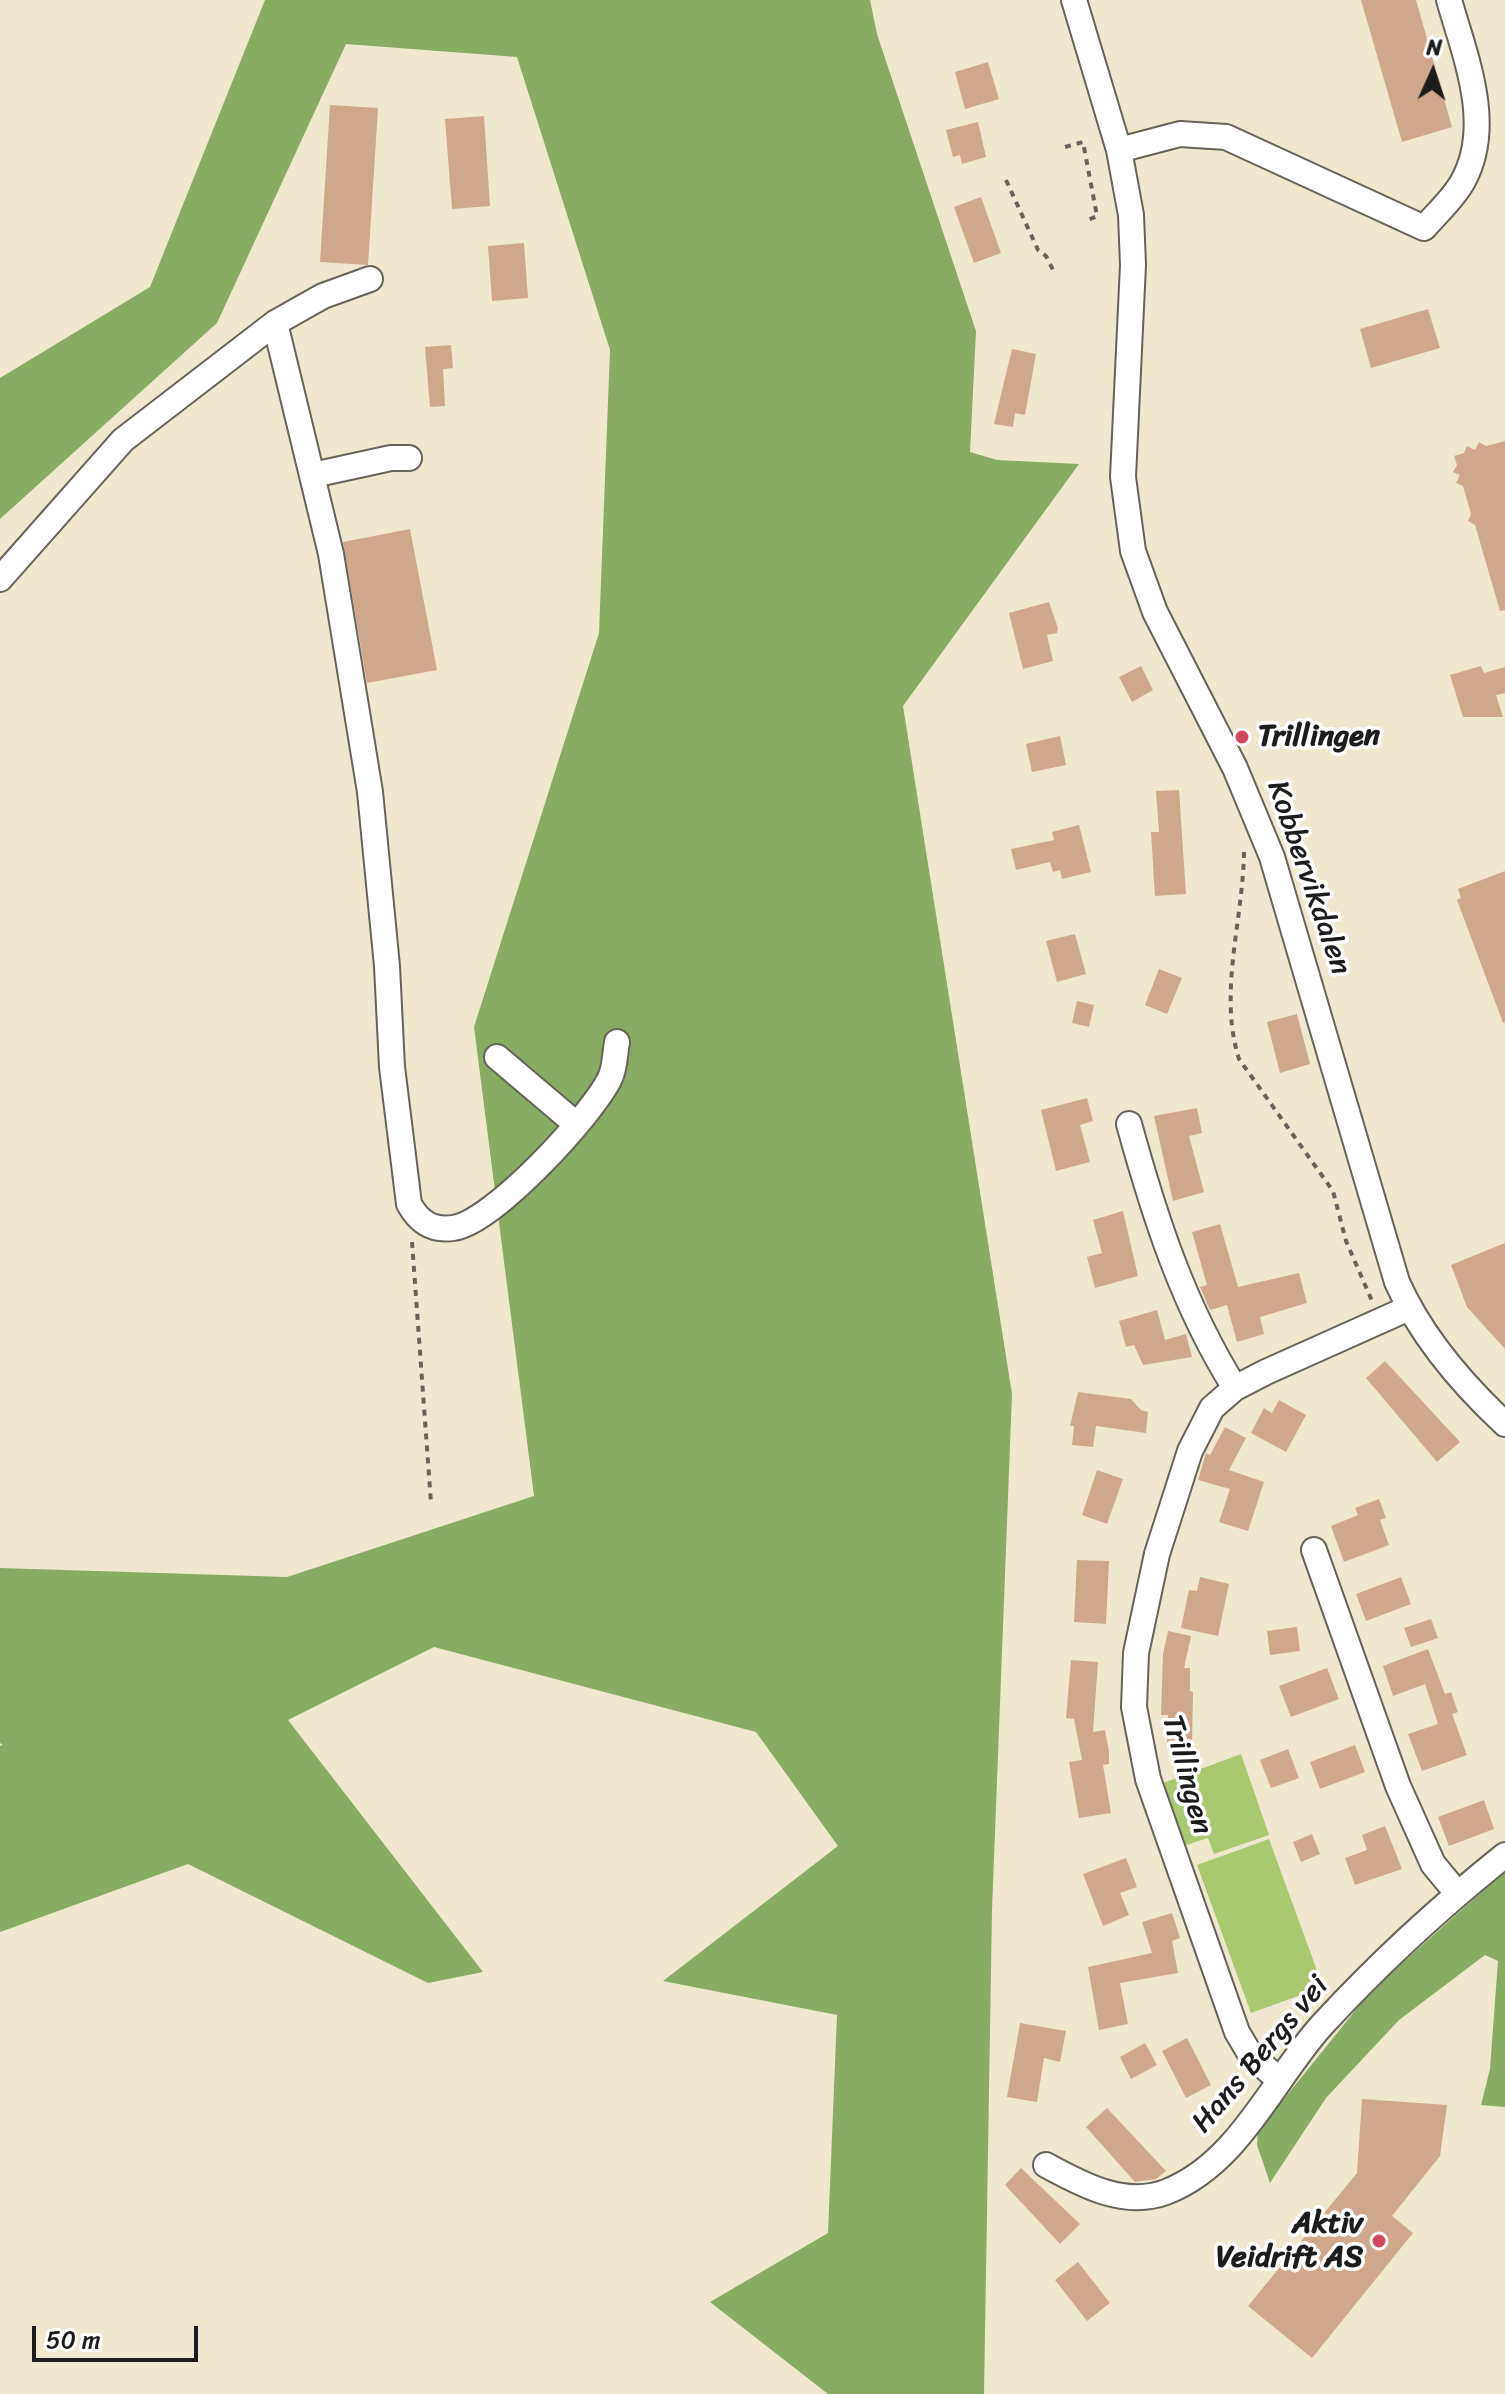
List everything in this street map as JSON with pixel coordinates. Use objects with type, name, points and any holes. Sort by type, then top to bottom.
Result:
[{"type":"street","name":"Kobbervikdalen","points":[[1074,0],[1119,150],[1132,231],[1123,477],[1133,551],[1155,612],[1235,768],[1272,857],[1302,949],[1376,1218],[1409,1308],[1439,1353],[1505,1424]]},
{"type":"street","points":[[1119,150],[1170,136],[1203,133],[1226,137],[1424,228],[1463,181],[1477,125],[1474,94],[1449,0]]},
{"type":"street","points":[[0,579],[123,440],[275,323],[323,296],[370,279]]},
{"type":"street","points":[[275,323],[313,475],[348,646],[370,792],[387,966],[392,1067],[409,1204],[429,1226],[455,1228],[464,1225],[523,1181],[600,1096],[613,1074],[617,1042]]},
{"type":"street","points":[[313,475],[391,458],[409,458]]},
{"type":"street","points":[[497,1057],[576,1124]]},
{"type":"street","points":[[1129,1124],[1171,1264],[1214,1354],[1235,1388]]},
{"type":"street","name":"Trillingen","points":[[1279,2080],[1250,2054],[1226,2007],[1148,1779],[1134,1707],[1136,1653],[1169,1514],[1203,1423],[1212,1408],[1235,1388],[1409,1308]]},
{"type":"street","points":[[1314,1550],[1398,1786],[1433,1864],[1457,1893]]},
{"type":"street","name":"Hans Bergs vei","points":[[1046,2165],[1083,2185],[1117,2196],[1166,2192],[1216,2160],[1321,2026],[1457,1893],[1505,1855]]},
{"type":"path","points":[[1065,147],[1083,142],[1097,216],[1088,220]]},
{"type":"path","points":[[1006,180],[1038,250],[1046,256],[1054,272]]},
{"type":"path","points":[[1014,219],[1023,216]]},
{"type":"path","points":[[409,1204],[424,1364],[431,1503]]},
{"type":"green space","points":[[265,0],[870,0],[877,34],[976,331],[970,452],[997,460],[1079,464],[903,706],[1012,1394],[992,1910],[984,2394],[828,2394],[710,2302],[828,2233],[837,2015],[663,1981],[838,1846],[756,1732],[434,1647],[288,1720],[483,1972],[428,1983],[188,1864],[0,1932],[0,1746],[3,1745],[0,1743],[0,1568],[287,1577],[534,1496],[474,1027],[599,633],[610,350],[517,57],[346,44],[217,323],[0,519],[0,378],[150,287]]},
{"type":"green space","points":[[1241,1754],[1269,1835],[1214,1854],[1208,1838],[1183,1846],[1163,1783]]},
{"type":"green space","points":[[1269,1839],[1323,1987],[1251,2013],[1197,1865]]},
{"type":"green space","points":[[1505,1871],[1505,2107],[1481,2105],[1490,2069],[1498,1961],[1485,1955],[1399,2020],[1326,2098],[1270,2183],[1257,2145],[1258,2131],[1371,1991]]},
{"type":"building","points":[[1361,0],[1416,0],[1452,127],[1402,142]]},
{"type":"building","points":[[988,62],[999,99],[965,109],[955,72]]},
{"type":"building","points":[[330,105],[378,108],[368,265],[320,262]]},
{"type":"building","points":[[484,116],[490,206],[452,209],[445,119]]},
{"type":"building","points":[[978,122],[986,157],[962,164],[960,155],[953,157],[946,130]]},
{"type":"building","points":[[981,197],[1001,253],[974,263],[954,207]]},
{"type":"building","points":[[524,243],[528,298],[492,301],[488,246]]},
{"type":"building","points":[[1428,309],[1440,348],[1371,368],[1360,329]]},
{"type":"building","points":[[451,345],[453,368],[443,369],[445,406],[430,407],[425,347]]},
{"type":"building","points":[[1012,349],[1036,354],[1025,415],[1015,413],[1013,427],[994,424]]},
{"type":"building","points":[[1505,441],[1505,610],[1500,611],[1475,525],[1468,521],[1471,514],[1463,486],[1456,483],[1460,475],[1453,472],[1457,465],[1454,456],[1464,453],[1467,446],[1475,450],[1479,442],[1486,446]]},
{"type":"building","points":[[410,529],[437,670],[367,683],[343,542]]},
{"type":"building","points":[[1049,602],[1058,628],[1057,633],[1047,635],[1053,661],[1023,669],[1009,613]]},
{"type":"building","points":[[1141,666],[1153,690],[1132,702],[1119,677]]},
{"type":"building","points":[[1481,666],[1484,673],[1505,667],[1505,693],[1496,695],[1503,717],[1463,717],[1450,675]]},
{"type":"building","points":[[1060,736],[1066,765],[1032,772],[1026,744]]},
{"type":"building","points":[[1179,790],[1186,894],[1155,896],[1151,832],[1159,832],[1156,791]]},
{"type":"building","points":[[1079,825],[1091,872],[1062,879],[1060,870],[1053,872],[1050,862],[1016,870],[1011,849],[1054,840],[1052,832]]},
{"type":"building","points":[[1505,871],[1503,1023],[1457,900],[1461,898],[1458,889]]},
{"type":"building","points":[[1075,934],[1086,974],[1057,982],[1046,941]]},
{"type":"building","points":[[1159,969],[1182,978],[1167,1014],[1145,1005]]},
{"type":"building","points":[[1077,1001],[1094,1005],[1089,1027],[1072,1023]]},
{"type":"building","points":[[1297,1014],[1310,1064],[1280,1073],[1267,1022]]},
{"type":"building","points":[[1087,1098],[1093,1121],[1080,1125],[1090,1162],[1056,1171],[1041,1110]]},
{"type":"building","points":[[1197,1108],[1202,1133],[1189,1136],[1204,1192],[1173,1201],[1154,1116]]},
{"type":"building","points":[[1123,1211],[1138,1276],[1095,1288],[1087,1257],[1102,1253],[1093,1220]]},
{"type":"building","points":[[1220,1224],[1238,1287],[1299,1273],[1307,1303],[1260,1317],[1264,1334],[1237,1342],[1227,1305],[1210,1310],[1200,1287],[1207,1285],[1192,1232]]},
{"type":"building","points":[[1505,1243],[1505,1349],[1467,1307],[1451,1265]]},
{"type":"building","points":[[1157,1310],[1165,1340],[1186,1334],[1192,1357],[1143,1365],[1134,1345],[1126,1347],[1119,1321]]},
{"type":"building","points":[[1385,1361],[1460,1442],[1437,1462],[1366,1378]]},
{"type":"building","points":[[1078,1392],[1131,1399],[1141,1410],[1148,1412],[1146,1433],[1096,1426],[1093,1447],[1072,1445],[1074,1426],[1070,1426]]},
{"type":"building","points":[[1279,1400],[1306,1415],[1286,1452],[1251,1433],[1264,1408],[1272,1413]]},
{"type":"building","points":[[1225,1427],[1246,1438],[1229,1470],[1264,1482],[1248,1531],[1219,1522],[1230,1489],[1198,1480],[1206,1453],[1210,1455]]},
{"type":"building","points":[[1097,1470],[1123,1479],[1107,1524],[1082,1515]]},
{"type":"building","points":[[1379,1499],[1386,1518],[1380,1520],[1389,1545],[1344,1562],[1331,1526],[1358,1515],[1355,1508]]},
{"type":"building","points":[[1077,1560],[1109,1561],[1106,1624],[1074,1622]]},
{"type":"building","points":[[1200,1577],[1229,1584],[1218,1636],[1181,1628],[1189,1590],[1197,1591]]},
{"type":"building","points":[[1401,1577],[1411,1604],[1366,1621],[1356,1594]]},
{"type":"building","points":[[1431,1619],[1438,1638],[1411,1647],[1404,1628]]},
{"type":"building","points":[[1297,1627],[1300,1651],[1270,1655],[1267,1631]]},
{"type":"building","points":[[1168,1631],[1191,1636],[1184,1668],[1190,1668],[1190,1691],[1193,1692],[1192,1742],[1167,1742],[1168,1715],[1161,1715],[1163,1654]]},
{"type":"building","points":[[1428,1649],[1445,1694],[1451,1692],[1458,1712],[1452,1714],[1467,1755],[1422,1771],[1408,1734],[1438,1724],[1425,1684],[1393,1696],[1383,1666]]},
{"type":"building","points":[[1071,1660],[1098,1662],[1093,1732],[1105,1730],[1109,1752],[1109,1764],[1103,1765],[1111,1813],[1079,1818],[1069,1762],[1082,1760],[1074,1719],[1066,1718]]},
{"type":"building","points":[[1327,1668],[1339,1699],[1291,1717],[1279,1686]]},
{"type":"building","points":[[1355,1745],[1365,1772],[1320,1789],[1310,1762]]},
{"type":"building","points":[[1288,1749],[1299,1778],[1271,1788],[1260,1760]]},
{"type":"building","points":[[1484,1800],[1494,1829],[1449,1846],[1438,1817]]},
{"type":"building","points":[[1385,1826],[1402,1869],[1355,1885],[1345,1858],[1367,1850],[1362,1835]]},
{"type":"building","points":[[1312,1834],[1320,1854],[1301,1862],[1293,1842]]},
{"type":"building","points":[[1126,1858],[1137,1887],[1120,1893],[1129,1915],[1103,1926],[1083,1874]]},
{"type":"building","points":[[1172,1913],[1180,1938],[1172,1941],[1178,1973],[1120,1983],[1128,2024],[1099,2030],[1088,1967],[1152,1953],[1142,1922]]},
{"type":"building","points":[[1020,2023],[1066,2031],[1060,2062],[1044,2058],[1037,2102],[1007,2097]]},
{"type":"building","points":[[1187,2038],[1211,2085],[1186,2098],[1162,2051]]},
{"type":"building","points":[[1145,2043],[1157,2065],[1131,2079],[1120,2057]]},
{"type":"building","points":[[1362,2099],[1447,2105],[1440,2156],[1392,2216],[1413,2233],[1312,2358],[1248,2306],[1357,2173]]},
{"type":"building","points":[[1107,2108],[1166,2171],[1156,2179],[1135,2182],[1086,2127]]},
{"type":"building","points":[[1021,2168],[1080,2224],[1060,2244],[1005,2185]]},
{"type":"building","points":[[1078,2262],[1110,2303],[1087,2321],[1055,2280]]},
{"type":"place","name":"Trillingen","points":[[1242,737]]},
{"type":"place","name":"Aktiv Veidrift AS","points":[[1379,2241]]}]
